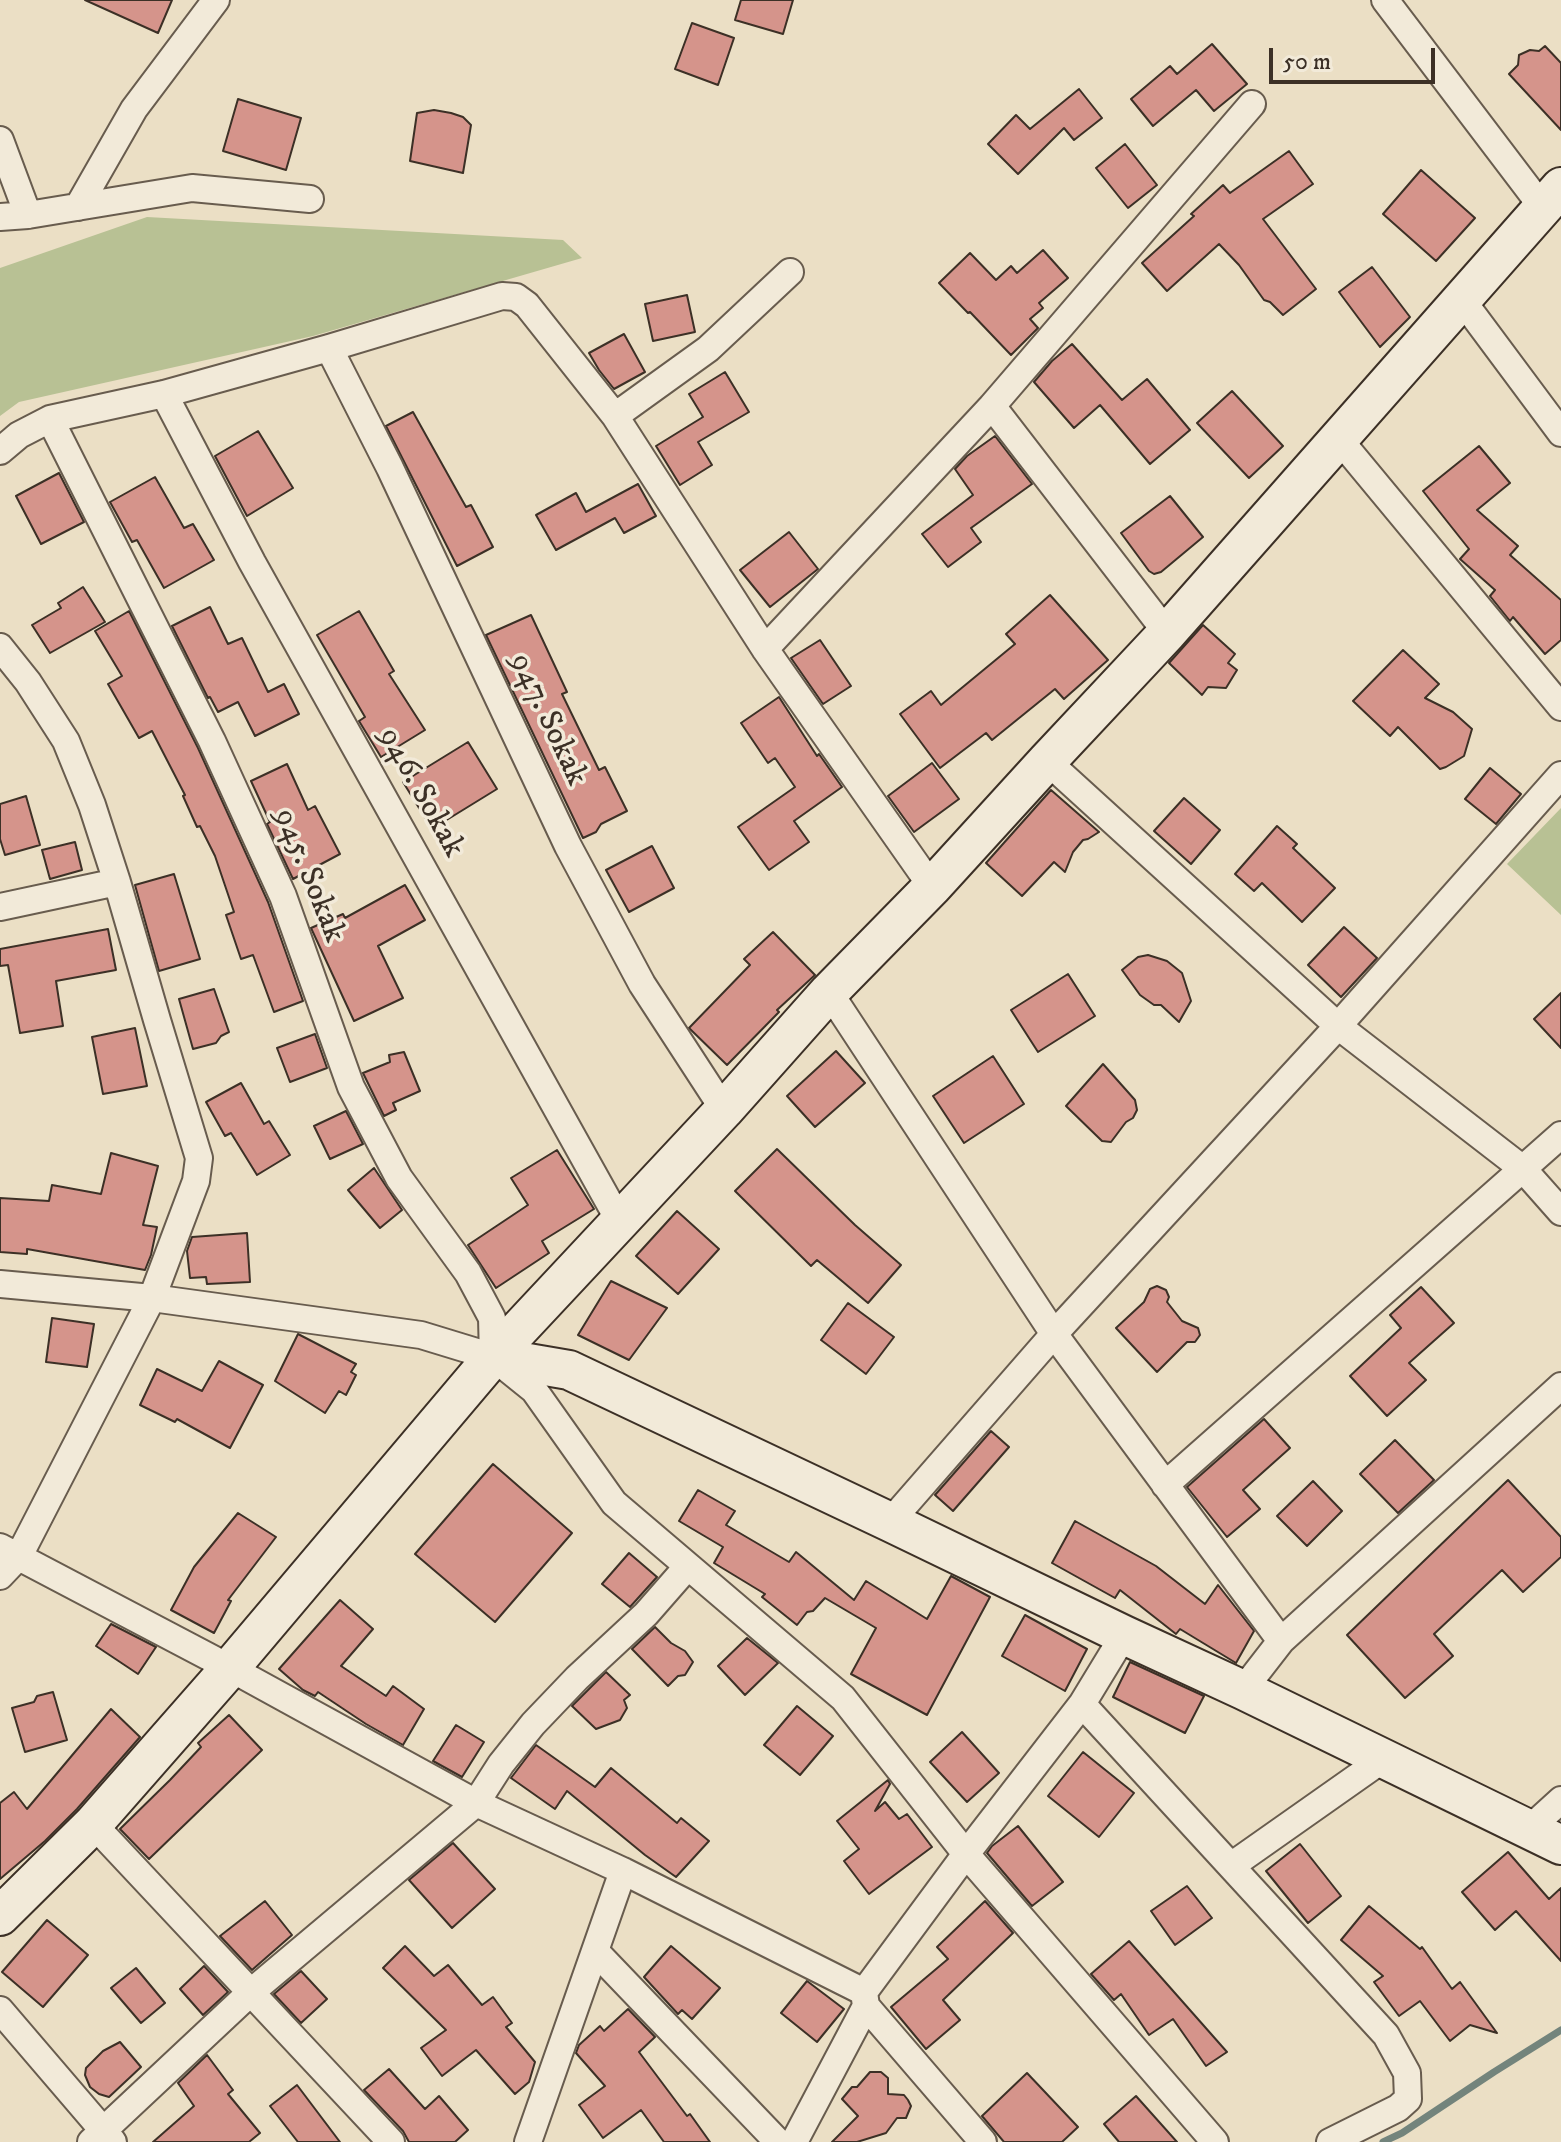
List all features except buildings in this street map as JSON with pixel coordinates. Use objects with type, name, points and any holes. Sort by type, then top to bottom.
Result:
[{"type":"street","points":[[78,207],[134,109],[216,0]]},
{"type":"street","points":[[0,1916],[93,1824],[230,1668],[493,1357],[724,1110],[829,992],[932,887],[1167,633],[1552,198],[1385,0]]},
{"type":"street","points":[[765,649],[992,406],[1252,104]]},
{"type":"street","points":[[0,140],[28,215]]},
{"type":"street","points":[[0,217],[192,188],[310,199]]},
{"type":"street","points":[[615,416],[708,349],[790,272]]},
{"type":"street","points":[[0,451],[19,435],[50,419],[164,394],[502,296],[516,297],[527,305],[615,416],[765,649],[932,887]]},
{"type":"street","points":[[1462,300],[1561,433]]},
{"type":"street","name":"947. Sokak","points":[[329,348],[390,468],[568,846],[642,984],[724,1110]]},
{"type":"street","name":"946. Sokak","points":[[164,394],[252,562],[620,1222]]},
{"type":"street","points":[[992,406],[1167,633]]},
{"type":"street","name":"945. Sokak","points":[[50,419],[212,741],[283,896],[351,1087],[399,1178],[468,1273],[492,1318],[493,1357]]},
{"type":"street","points":[[1338,438],[1561,707]]},
{"type":"street","points":[[0,647],[28,682],[66,741],[92,805],[199,1158],[196,1181],[152,1298],[10,1551],[0,1576]]},
{"type":"street","points":[[1047,761],[1338,1026],[1523,1169],[1561,1212]]},
{"type":"street","points":[[890,1522],[1054,1334],[1338,1026],[1561,775]]},
{"type":"street","points":[[0,907],[117,882]]},
{"type":"street","points":[[829,992],[1054,1334],[1281,1641]]},
{"type":"street","points":[[1165,1485],[1561,1135]]},
{"type":"street","points":[[0,1284],[152,1298],[421,1335],[493,1357],[569,1370],[1243,1690],[1545,1838],[1561,1800]]},
{"type":"street","points":[[493,1357],[534,1390],[614,1503],[843,1698],[966,1854],[1215,2142]]},
{"type":"street","points":[[1243,1690],[1281,1641],[1561,1386]]},
{"type":"street","points":[[10,1551],[476,1803],[623,1871],[865,1999],[983,2142]]},
{"type":"street","points":[[0,2010],[102,2138],[250,1993],[476,1803],[501,1764],[533,1724],[646,1614],[688,1566]]},
{"type":"street","points":[[794,2142],[865,1999],[966,1854],[1082,1704],[1124,1635]]},
{"type":"street","points":[[1082,1704],[1386,2035],[1407,2073],[1408,2099],[1398,2108],[1330,2142]]},
{"type":"street","points":[[1231,1866],[1383,1759]]},
{"type":"street","points":[[93,1824],[391,2142]]},
{"type":"street","points":[[531,2141],[623,1871]]},
{"type":"street","points":[[596,1952],[778,2142]]},
{"type":"green space","points":[[147,217],[563,240],[582,258],[313,336],[19,402],[0,416],[0,268]]},
{"type":"green space","points":[[1561,808],[1561,915],[1507,864]]},
{"type":"waterway","points":[[1383,2142],[1402,2133],[1561,2030]]}]
